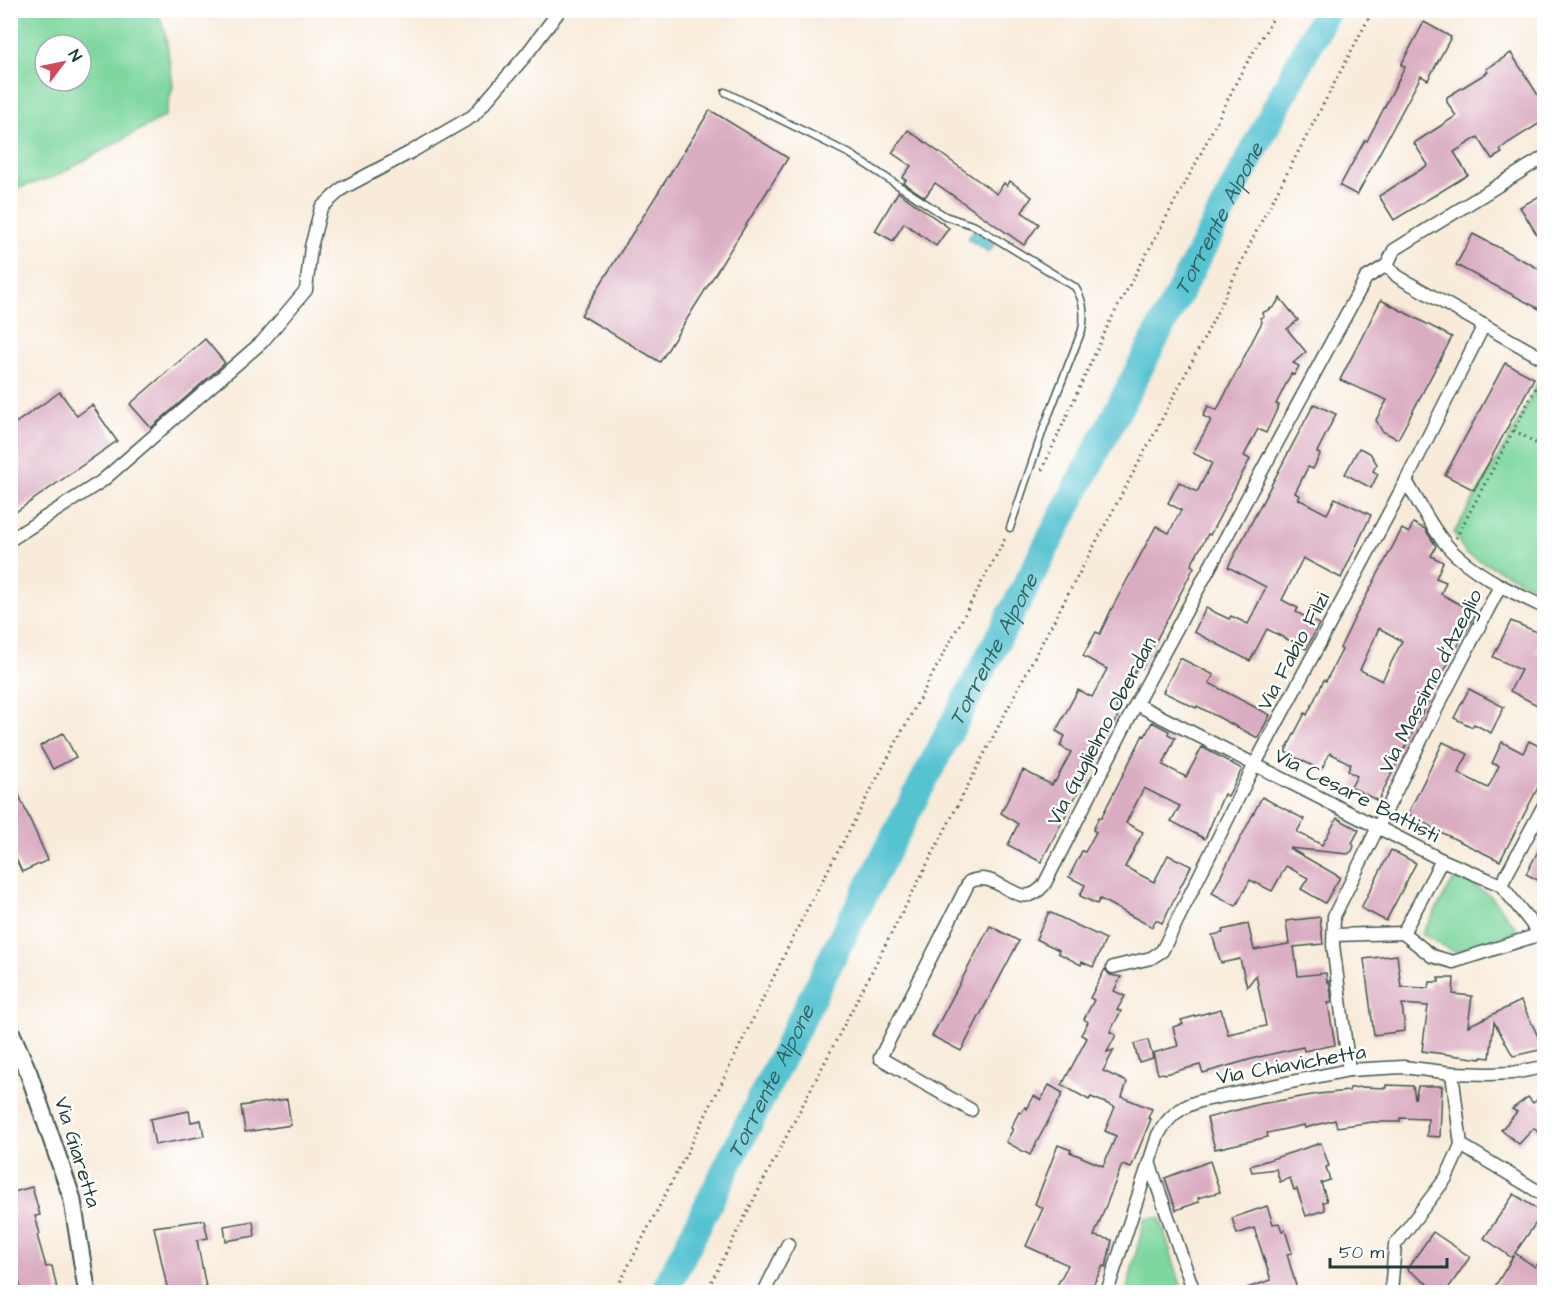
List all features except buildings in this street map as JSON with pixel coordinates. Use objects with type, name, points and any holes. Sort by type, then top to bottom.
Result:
[{"type":"street","points":[[10,540],[102,481],[262,342],[306,290],[311,247],[321,208],[343,188],[473,116],[526,55],[560,10]]},
{"type":"street","name":"Via Guglielmo Oberdan","points":[[971,1110],[880,1058],[969,882],[978,878],[986,878],[1026,896],[1034,895],[1044,885],[1136,704],[1366,278],[1387,265],[1394,250],[1545,157]]},
{"type":"street","points":[[1387,265],[1397,276],[1545,359]]},
{"type":"street","name":"Via Fabio Filzi","points":[[1113,968],[1151,958],[1162,951],[1254,765],[1406,481],[1484,325]]},
{"type":"street","name":"Via Massimo d'Azeglio","points":[[1406,481],[1455,554],[1500,586],[1545,607]]},
{"type":"street","name":"Via Massimo d'Azeglio","points":[[1349,1070],[1334,916],[1500,586]]},
{"type":"street","name":"Via Cesare Battisti","points":[[1136,704],[1442,860],[1501,885],[1543,936]]},
{"type":"street","points":[[1501,885],[1545,805]]},
{"type":"street","points":[[1403,933],[1442,860]]},
{"type":"street","points":[[1334,934],[1403,933],[1432,956],[1453,962],[1543,936]]},
{"type":"street","name":"Via Giaretta","points":[[10,1030],[29,1074],[72,1198],[87,1293]]},
{"type":"street","name":"Via Chiavichetta","points":[[1107,1293],[1158,1135],[1165,1122],[1185,1106],[1349,1070],[1403,1067],[1452,1073],[1512,1073],[1545,1067]]},
{"type":"street","points":[[1391,1293],[1395,1245],[1446,1178],[1461,1145],[1452,1073]]},
{"type":"street","points":[[1461,1145],[1545,1195]]},
{"type":"street","points":[[1149,1162],[1194,1293]]},
{"type":"street","points":[[764,1293],[788,1244]]},
{"type":"lane","points":[[725,92],[850,154],[945,216],[975,226],[1075,287],[1081,296],[1085,318],[1082,330],[1044,427],[1010,528]]},
{"type":"path","points":[[1039,476],[1109,323],[1197,161],[1241,73],[1278,10]]},
{"type":"path","points":[[706,1293],[1043,640],[1206,335],[1256,232],[1373,10]]},
{"type":"path","points":[[1451,549],[1545,373]]},
{"type":"path","points":[[1514,430],[1545,448]]},
{"type":"path","points":[[615,1293],[804,915],[1010,528]]},
{"type":"green space","points":[[11,10],[157,11],[165,32],[173,86],[165,116],[54,177],[11,190]]},
{"type":"green space","points":[[1543,372],[1544,592],[1466,554],[1454,533],[1514,430]]},
{"type":"green space","points":[[1456,876],[1490,895],[1519,931],[1454,952],[1422,934]]},
{"type":"green space","points":[[1145,1218],[1160,1218],[1183,1292],[1126,1292]]},
{"type":"water","points":[[974,229],[995,243],[989,252],[968,239]]},
{"type":"waterway","name":"Torrente Alpone","points":[[664,1292],[854,914],[1327,10]]}]
